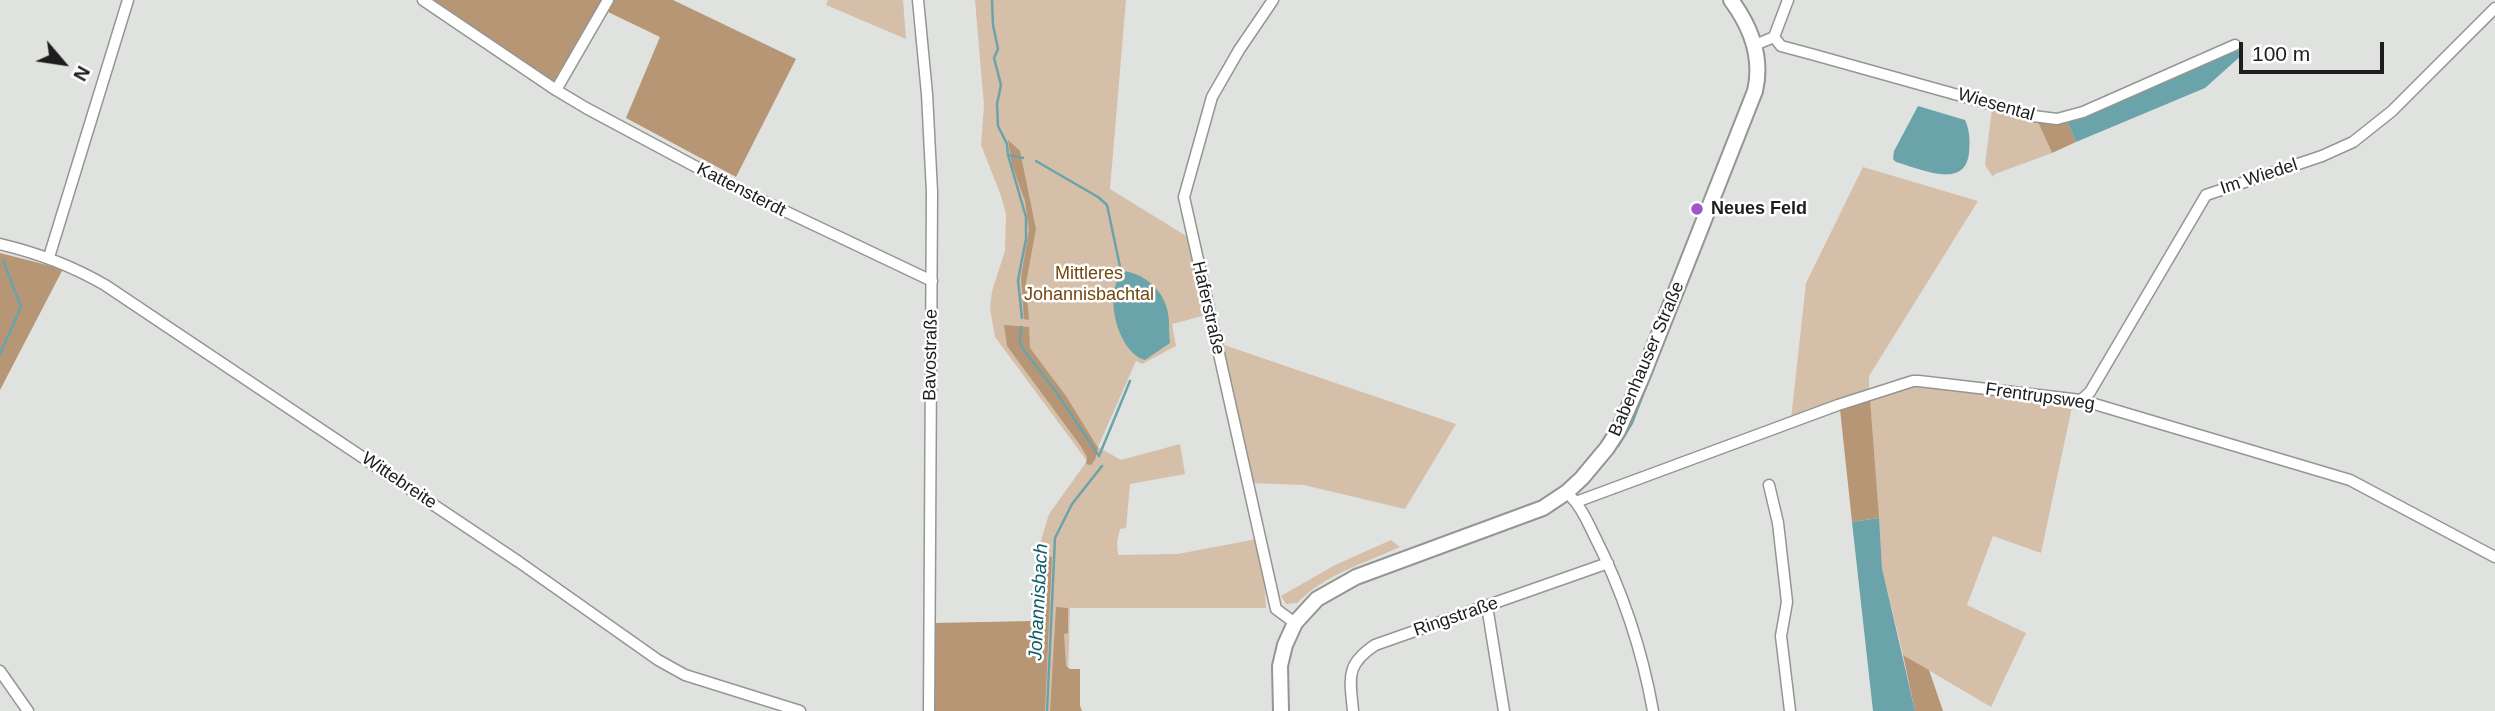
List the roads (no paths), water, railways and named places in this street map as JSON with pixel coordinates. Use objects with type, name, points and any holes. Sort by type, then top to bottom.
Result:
[{"type":"main road","name":"Babenhauser Straße","points":[[1281,711],[1280,666],[1284,645],[1295,623],[1317,599],[1356,577],[1572,497],[1607,449],[1629,408],[1749,109],[1757,75],[1755,45],[1746,21],[1731,0]]},
{"type":"street","points":[[49,257],[128,0]]},
{"type":"street","name":"Kattensterdt","points":[[424,0],[556,90],[730,185],[932,281]]},
{"type":"street","points":[[556,90],[608,0]]},
{"type":"street","name":"Bavostraße","points":[[918,0],[930,142],[932,281],[929,711]]},
{"type":"street","name":"Haferstraße","points":[[1273,0],[1239,50],[1212,97],[1184,197],[1276,609],[1295,623]]},
{"type":"street","points":[[1755,45],[1774,37],[1788,0]]},
{"type":"street","name":"Im Wiedel","points":[[2081,400],[2090,392],[2206,195],[2322,156],[2353,142],[2392,111],[2495,8]]},
{"type":"street","name":"Wiesental","points":[[1774,37],[1782,46],[2033,116],[2057,119],[2083,112],[2235,45]]},
{"type":"street","name":"Wittebreite","points":[[0,244],[49,257],[79,269],[105,285],[685,676],[800,711]]},
{"type":"street","name":"Frentrupsweg","points":[[1572,497],[1913,380],[2081,400],[2350,480],[2495,557]]},
{"type":"street","points":[[1769,485],[1778,523],[1787,602],[1781,636],[1790,711]]},
{"type":"street","points":[[1572,497],[1624,598],[1653,711]]},
{"type":"street","name":"Ringstraße","points":[[1353,711],[1351,672],[1356,660],[1375,645],[1608,563]]},
{"type":"street","points":[[1487,606],[1504,711]]},
{"type":"street","points":[[0,671],[28,711]]},
{"type":"water","points":[[2236,49],[2243,54],[2205,88],[2076,142],[2067,121],[2081,118]]},
{"type":"water","points":[[1918,106],[1965,120],[1969,153],[1966,165],[1959,171],[1950,174],[1928,172],[1893,159],[1894,151]]},
{"type":"water","points":[[1124,271],[1141,277],[1156,288],[1168,312],[1170,343],[1145,360],[1135,355],[1127,346],[1116,320],[1114,292],[1117,280]]},
{"type":"water","points":[[1879,518],[1882,568],[1915,711],[1873,711],[1852,522]]},
{"type":"waterway","name":"Johannisbach","points":[[992,0],[998,49],[994,58],[1001,85],[997,104],[998,126],[1007,144],[1008,155],[1023,158]]},
{"type":"waterway","points":[[1008,155],[1026,217],[1026,239],[1018,280],[1022,318]]},
{"type":"waterway","name":"Johannisbach","points":[[1036,161],[1107,205],[1122,276]]},
{"type":"waterway","points":[[0,354],[21,307],[3,260]]},
{"type":"waterway","points":[[1021,327],[1020,342],[1023,349],[1054,389],[1099,456]]},
{"type":"waterway","points":[[1618,446],[1632,423],[1654,366]]},
{"type":"waterway","name":"Johannisbach","points":[[1099,456],[1130,381]]},
{"type":"waterway","name":"Johannisbach","points":[[1047,711],[1055,538],[1072,504],[1102,466]]},
{"type":"place","name":"Neues Feld","points":[[1697,209]]},
{"type":"park label","name":"Mittleres Johannisbachtal","points":[[1089,284]]}]
